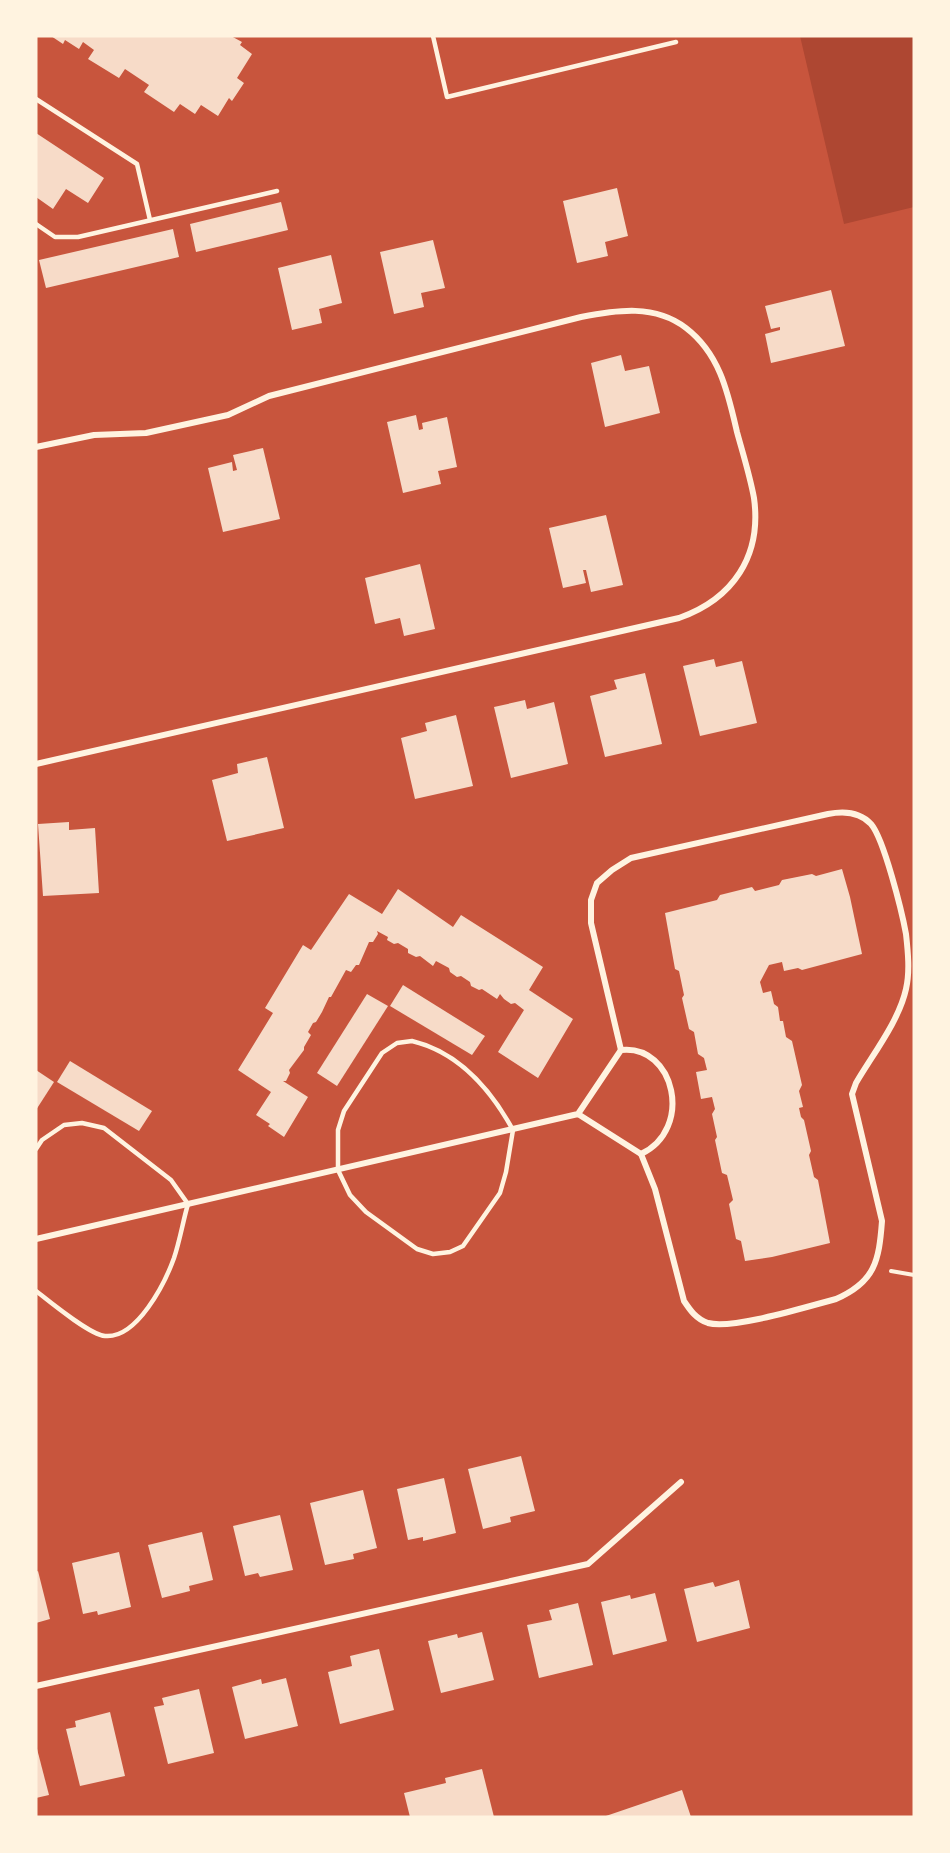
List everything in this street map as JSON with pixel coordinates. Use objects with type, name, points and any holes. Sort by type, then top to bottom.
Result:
[{"type":"street","points":[[36,447],[94,435],[146,433],[228,415],[280,393],[581,317],[615,311],[638,310],[664,317],[685,327],[703,344],[719,369],[727,388],[753,498],[755,524],[750,550],[743,569],[731,587],[699,611],[679,618],[36,764]]},
{"type":"street","points":[[36,1239],[578,1114],[621,1050],[591,923],[591,900],[597,883],[631,858],[828,814],[842,812],[856,814],[871,824],[883,848],[905,933],[908,962],[906,988],[899,1011],[856,1083],[852,1094],[882,1221],[881,1242],[871,1275],[852,1292],[836,1299],[734,1324],[706,1323],[694,1314],[684,1301],[655,1189],[641,1154],[578,1114]]},
{"type":"street","points":[[621,1050],[630,1049],[642,1053],[655,1062],[664,1073],[671,1088],[674,1104],[671,1119],[663,1136],[652,1149],[641,1154]]},
{"type":"street","points":[[36,1686],[588,1564],[681,1482]]},
{"type":"lane","points":[[433,36],[447,98],[676,42]]},
{"type":"lane","points":[[36,99],[137,164],[150,220]]},
{"type":"lane","points":[[36,224],[55,237],[78,237],[276,191]]},
{"type":"lane","points":[[412,1041],[429,1045],[468,1070],[489,1092],[513,1130],[500,1193],[463,1246],[450,1252],[433,1254],[417,1249],[366,1212],[350,1195],[338,1170],[338,1130],[344,1111],[382,1053],[397,1043],[412,1041]]},
{"type":"lane","points":[[36,1149],[42,1140],[64,1125],[82,1123],[104,1128],[171,1180],[188,1204],[174,1257],[162,1286],[134,1326],[120,1335],[104,1336],[80,1323],[36,1291]]},
{"type":"shaded area","points":[[800,36],[914,36],[914,207],[844,224]]},
{"type":"building","points":[[51,36],[231,36],[242,42],[240,45],[252,54],[237,78],[244,83],[232,101],[229,98],[218,116],[201,105],[195,114],[180,104],[174,112],[144,92],[149,85],[125,69],[119,78],[88,59],[94,50],[83,42],[79,49],[65,40],[63,44]]},
{"type":"building","points":[[36,133],[104,178],[88,203],[66,189],[53,209],[36,197]]},
{"type":"building","points":[[617,188],[628,236],[605,242],[608,256],[577,263],[563,201]]},
{"type":"building","points":[[281,202],[288,230],[196,252],[190,224]]},
{"type":"building","points":[[173,229],[179,257],[46,288],[39,260]]},
{"type":"building","points":[[433,240],[445,288],[421,293],[424,307],[394,314],[380,252]]},
{"type":"building","points":[[331,255],[342,303],[319,309],[322,323],[292,330],[278,268]]},
{"type":"building","points":[[831,290],[845,346],[771,363],[765,334],[780,330],[780,327],[771,329],[765,306]]},
{"type":"building","points":[[621,355],[625,371],[649,366],[660,413],[605,427],[591,363]]},
{"type":"building","points":[[416,415],[419,430],[423,429],[422,423],[447,417],[457,467],[438,471],[441,484],[403,493],[387,422]]},
{"type":"building","points":[[263,448],[280,519],[223,532],[208,468],[232,462],[233,471],[237,470],[233,455]]},
{"type":"building","points":[[606,515],[623,585],[591,592],[586,570],[583,570],[586,583],[563,588],[549,528]]},
{"type":"building","points":[[420,564],[435,629],[404,636],[400,618],[375,624],[365,578]]},
{"type":"building","points":[[714,659],[716,667],[742,661],[757,723],[700,736],[683,666]]},
{"type":"building","points":[[645,673],[662,744],[605,757],[590,696],[617,689],[614,680]]},
{"type":"building","points":[[525,700],[527,709],[554,702],[568,764],[511,778],[494,707]]},
{"type":"building","points":[[456,715],[473,786],[415,799],[401,738],[427,731],[425,723]]},
{"type":"building","points":[[267,757],[284,828],[227,841],[212,780],[238,773],[237,764]]},
{"type":"building","points":[[69,822],[69,830],[95,828],[99,893],[43,896],[38,824]]},
{"type":"building","points":[[842,869],[862,954],[802,970],[798,968],[784,971],[782,962],[769,965],[760,982],[763,993],[771,991],[774,1004],[778,1007],[780,1021],[783,1021],[786,1037],[792,1041],[802,1085],[799,1091],[803,1107],[799,1108],[811,1151],[809,1155],[814,1177],[818,1180],[830,1243],[745,1261],[741,1241],[736,1239],[729,1204],[733,1200],[727,1175],[722,1173],[715,1140],[717,1137],[712,1114],[715,1109],[712,1097],[701,1099],[696,1072],[707,1070],[704,1058],[698,1054],[694,1032],[689,1029],[682,998],[684,995],[679,971],[675,969],[665,913],[717,900],[720,895],[752,887],[755,891],[779,885],[782,880],[812,874],[816,876]]},
{"type":"building","points":[[398,889],[453,927],[461,915],[543,967],[529,990],[573,1019],[538,1078],[498,1052],[524,1010],[515,1003],[511,1004],[500,994],[497,999],[482,989],[471,986],[470,982],[461,976],[457,977],[450,972],[449,968],[436,961],[433,966],[420,956],[416,957],[408,953],[408,949],[387,940],[388,937],[377,931],[378,934],[373,942],[369,942],[359,965],[356,965],[351,972],[346,970],[329,997],[308,1032],[311,1035],[304,1050],[289,1070],[286,1081],[283,1081],[308,1097],[284,1137],[256,1115],[271,1092],[238,1070],[273,1013],[265,1008],[303,945],[311,950],[349,894],[382,914]]},
{"type":"building","points":[[403,985],[485,1036],[472,1055],[390,1006]]},
{"type":"building","points":[[367,994],[388,1006],[337,1086],[317,1073]]},
{"type":"building","points":[[70,1061],[152,1111],[139,1131],[57,1082]]},
{"type":"building","points":[[36,1070],[54,1082],[36,1110]]},
{"type":"building","points":[[521,1456],[535,1511],[510,1517],[511,1522],[483,1529],[468,1469]]},
{"type":"building","points":[[444,1478],[456,1533],[423,1541],[423,1537],[408,1540],[397,1489]]},
{"type":"building","points":[[363,1490],[377,1548],[353,1554],[354,1559],[325,1565],[310,1503]]},
{"type":"building","points":[[280,1515],[293,1570],[260,1577],[258,1573],[245,1576],[233,1526]]},
{"type":"building","points":[[202,1532],[213,1580],[189,1586],[190,1591],[162,1598],[148,1545]]},
{"type":"building","points":[[119,1552],[131,1607],[98,1615],[97,1611],[83,1614],[72,1563]]},
{"type":"building","points":[[38,1571],[50,1619],[36,1623],[36,1572]]},
{"type":"building","points":[[739,1580],[750,1628],[697,1642],[684,1589],[713,1582],[715,1587]]},
{"type":"building","points":[[655,1593],[667,1641],[613,1655],[601,1602],[630,1595],[631,1599]]},
{"type":"building","points":[[578,1603],[593,1665],[539,1678],[527,1625],[552,1620],[549,1610]]},
{"type":"building","points":[[482,1632],[494,1680],[441,1693],[428,1641],[457,1634],[458,1638]]},
{"type":"building","points":[[379,1649],[394,1710],[340,1724],[328,1672],[352,1666],[350,1656]]},
{"type":"building","points":[[286,1678],[298,1726],[245,1739],[232,1687],[261,1679],[262,1684]]},
{"type":"building","points":[[199,1689],[214,1753],[168,1764],[154,1707],[164,1705],[162,1698]]},
{"type":"building","points":[[110,1712],[125,1776],[80,1786],[66,1729],[76,1727],[75,1721]]},
{"type":"building","points":[[36,1745],[49,1795],[36,1798]]},
{"type":"building","points":[[482,1769],[494,1817],[410,1817],[404,1793],[446,1783],[445,1778]]},
{"type":"building","points":[[682,1790],[691,1817],[603,1817]]}]
